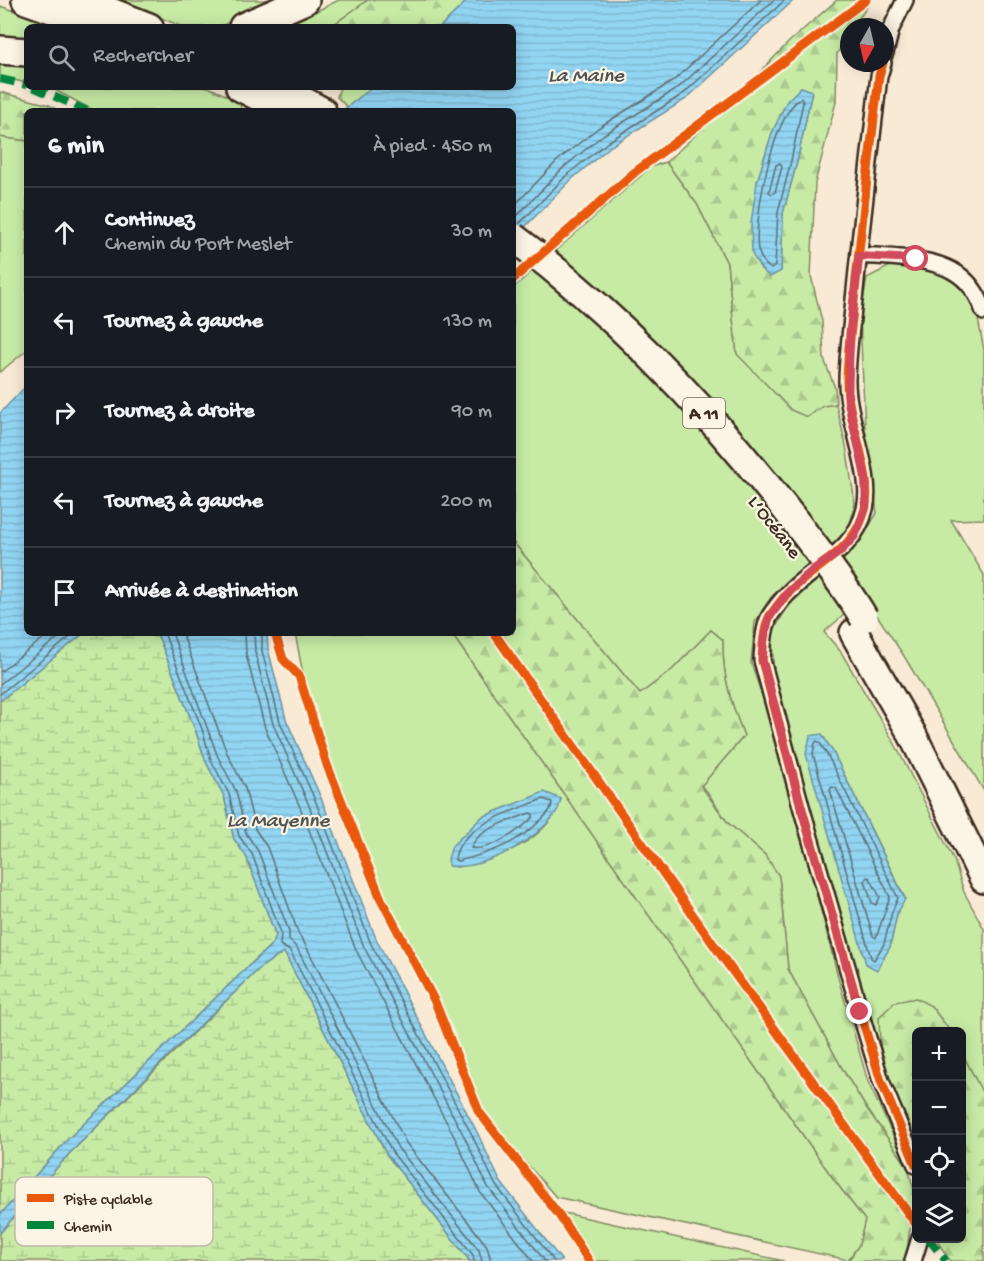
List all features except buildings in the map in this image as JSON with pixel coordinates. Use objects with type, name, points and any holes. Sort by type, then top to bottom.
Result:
[{"type":"highway","points":[[27,0],[94,24]]},
{"type":"highway","points":[[79,0],[141,24]]},
{"type":"highway","points":[[250,24],[305,0]]},
{"type":"highway","points":[[0,50],[24,52]]},
{"type":"highway","points":[[246,90],[281,108]]},
{"type":"highway","points":[[284,90],[316,108]]},
{"type":"highway","name":"L’Océane","points":[[516,239],[588,299],[663,370],[714,423],[823,558],[984,879]]},
{"type":"highway","name":"L’Océane","points":[[516,262],[610,343],[690,424],[859,626],[925,719],[984,835]]},
{"type":"street","points":[[894,22],[905,0]]},
{"type":"street","points":[[880,72],[850,331],[848,401],[865,475],[866,507],[855,536],[840,552],[815,568],[786,594],[769,618],[762,660],[860,1012],[881,1081],[912,1155]]},
{"type":"street","points":[[859,256],[925,260],[943,265],[967,282],[979,299],[984,312]]},
{"type":"green space","points":[[117,0],[282,0],[225,24],[176,24]]},
{"type":"green space","points":[[339,0],[368,0],[334,24],[290,24]]},
{"type":"green space","points":[[368,0],[468,0],[443,24],[334,24]]},
{"type":"green space","points":[[837,0],[869,0],[870,3],[859,18],[840,18],[836,102],[815,183],[811,276],[822,321],[824,359],[835,388],[836,404],[823,406],[807,417],[791,410],[737,354],[727,263],[697,204],[666,162],[723,110],[790,41]],"holes":[[[801,87],[812,91],[797,162],[783,213],[781,271],[757,182],[772,133],[788,101]]]},
{"type":"green space","points":[[0,6],[53,24],[24,24],[24,44],[0,42]]},
{"type":"green space","points":[[0,62],[24,64],[24,82],[0,77]]},
{"type":"green space","points":[[55,90],[215,90],[241,102],[240,108],[89,108]]},
{"type":"green space","points":[[339,90],[369,90],[347,107],[337,97]]},
{"type":"green space","points":[[0,92],[54,108],[24,108],[24,141],[0,137]]},
{"type":"green space","points":[[0,137],[24,141],[24,352],[0,372]]},
{"type":"green space","points":[[666,162],[697,204],[727,263],[737,354],[807,417],[823,406],[836,404],[846,446],[855,503],[850,525],[834,545],[771,597],[755,622],[751,663],[780,749],[839,981],[868,1082],[908,1167],[843,1070],[788,969],[779,876],[765,855],[728,823],[701,786],[744,736],[728,689],[723,640],[711,630],[672,670],[640,694],[516,546],[516,285],[651,167]]},
{"type":"green space","points":[[890,266],[931,268],[958,281],[968,295],[978,319],[984,350],[984,519],[951,520],[984,575],[984,791],[904,656],[865,597],[824,632],[841,652],[895,744],[954,860],[964,892],[984,929],[984,1096],[966,1061],[966,1027],[947,1027],[931,1006],[881,1064],[774,679],[772,634],[788,606],[860,542],[877,513],[865,428],[860,318],[867,278]],"holes":[[[821,734],[833,752],[905,898],[897,914],[890,947],[866,963],[858,933]]]},
{"type":"green space","points":[[516,546],[640,694],[672,670],[711,630],[723,640],[728,689],[744,736],[701,786],[728,823],[765,855],[779,876],[788,969],[843,1070],[908,1167],[912,1183],[912,1225],[909,1233],[907,1261],[848,1261],[859,1245],[865,1220],[835,1181],[453,636],[516,636]]},
{"type":"green space","points":[[80,636],[158,636],[206,762],[224,796],[234,839],[246,856],[276,936],[273,943],[69,1138],[34,1177],[15,1177],[15,1198],[0,1215],[0,701]]},
{"type":"green space","points":[[296,636],[453,636],[835,1181],[865,1220],[859,1245],[848,1260],[556,1197],[500,1133],[479,1103],[452,1031],[378,881],[332,768],[302,669]],"holes":[[[561,799],[554,814],[544,827],[519,846],[504,853],[457,867],[482,817],[510,806]]]},
{"type":"green space","points":[[284,952],[387,1155],[470,1261],[0,1261],[0,1233],[15,1216],[15,1246],[213,1246],[213,1177],[49,1177],[68,1155],[261,967]]},
{"type":"green space","points":[[916,998],[931,1006],[947,1027],[912,1027],[912,1130],[881,1064],[879,1017],[895,1002]]},
{"type":"green space","points":[[966,1061],[984,1096],[984,1261],[950,1261],[939,1243],[966,1243]]},
{"type":"green space","points":[[564,1213],[784,1261],[594,1261]]},
{"type":"water","name":"La Maine","points":[[468,0],[794,0],[686,99],[611,146],[572,179],[516,236],[516,108],[346,108],[369,90],[516,90],[516,24],[443,24]]},
{"type":"water","points":[[801,87],[812,91],[797,162],[783,213],[781,271],[770,277],[761,269],[752,254],[751,223],[757,182],[772,133],[787,101]]},
{"type":"water","points":[[24,388],[24,636],[80,636],[0,701],[0,413]]},
{"type":"water","name":"La Mayenne","points":[[158,636],[267,636],[268,649],[286,719],[321,798],[377,941],[477,1132],[500,1181],[562,1261],[470,1261],[387,1155],[284,952],[261,967],[68,1155],[49,1177],[34,1177],[69,1138],[273,943],[276,936],[246,856],[234,839],[224,796],[206,762]]},
{"type":"water","points":[[822,734],[905,899],[897,914],[890,947],[877,970],[866,964],[806,754],[810,736]]},
{"type":"water","points":[[544,792],[561,799],[557,811],[537,833],[509,851],[477,864],[449,866],[448,859],[452,846],[482,817]]},
{"type":"water","name":"La Mayenne","points":[[15,1198],[15,1216],[0,1233],[0,1215]]},
{"type":"marked path","points":[[0,79],[24,84]]},
{"type":"marked path","points":[[40,90],[80,108]]},
{"type":"marked path","points":[[932,1243],[946,1261]]},
{"type":"cycle path","points":[[516,276],[635,172],[866,0]]},
{"type":"cycle path","points":[[880,72],[849,342],[847,379],[851,411],[866,479],[865,509],[851,539],[789,592],[771,614],[765,629],[762,660],[860,1012],[881,1081],[912,1155]]},
{"type":"cycle path","points":[[276,636],[283,659],[299,676],[327,765],[381,899],[435,1002],[479,1112],[559,1215],[589,1261]]},
{"type":"cycle path","points":[[496,636],[721,955],[912,1218]]},
{"type":"route","points":[[860,1012],[762,660],[769,618],[786,594],[815,568],[840,552],[855,536],[866,507],[865,475],[848,401],[847,379],[859,256],[916,259]]}]
